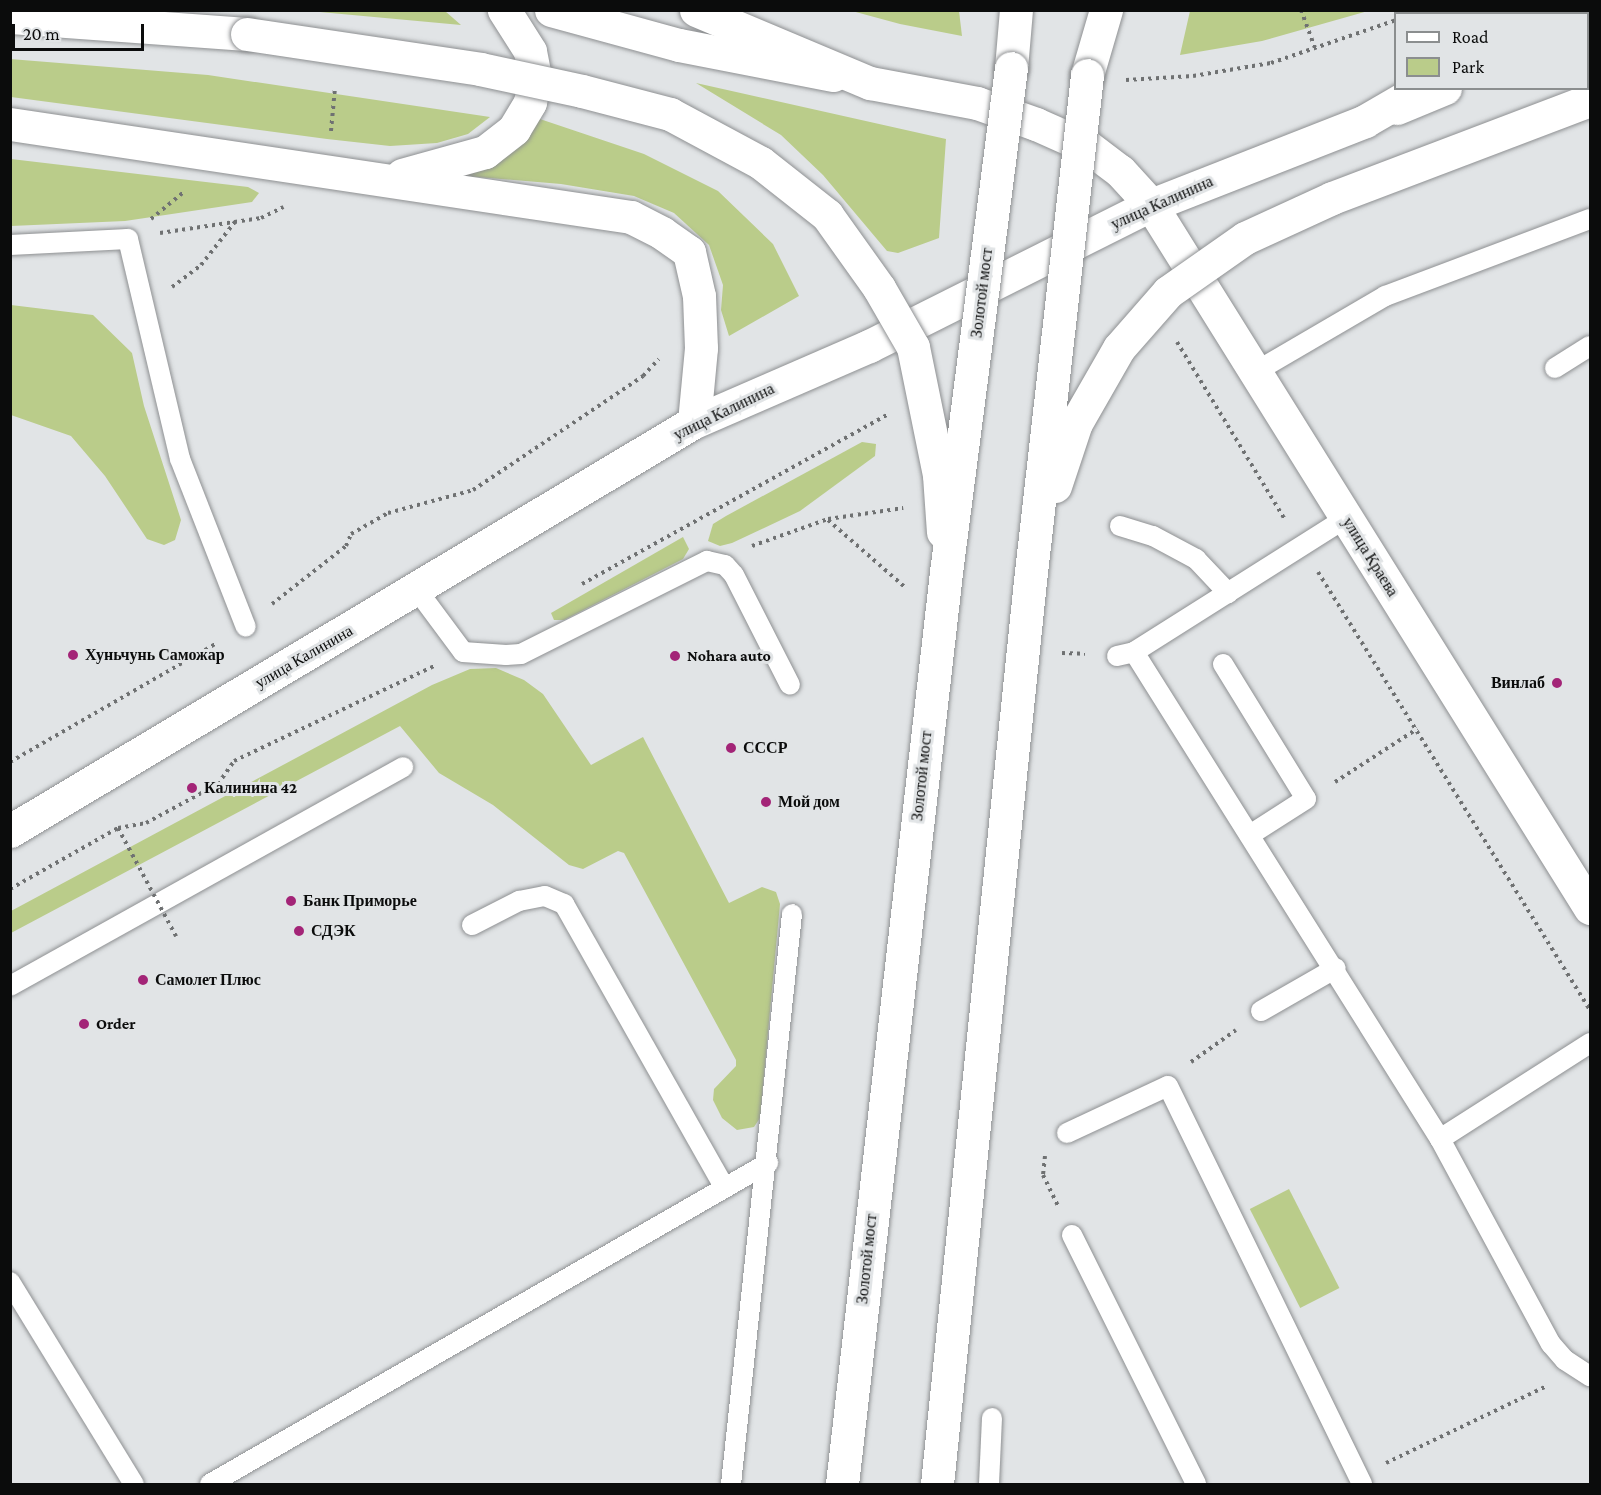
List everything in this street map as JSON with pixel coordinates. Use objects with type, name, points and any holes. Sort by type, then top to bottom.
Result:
[{"type":"main road","points":[[175,10],[247,34]]},
{"type":"main road","points":[[389,178],[485,152],[514,129],[530,102],[535,77],[530,51],[504,10]]},
{"type":"main road","points":[[551,10],[679,45],[870,83]]},
{"type":"main road","points":[[696,10],[870,83]]},
{"type":"main road","points":[[1008,10],[1011,68]]},
{"type":"main road","points":[[1011,68],[1016,10]]},
{"type":"main road","points":[[937,1485],[1030,581],[1088,75],[1093,10]]},
{"type":"main road","points":[[1088,75],[1106,10]]},
{"type":"main road","points":[[10,17],[247,34],[480,69],[582,91],[670,114],[760,163],[827,215],[879,288],[913,347],[939,475],[946,572]]},
{"type":"main road","name":"Золотой мост","points":[[842,1485],[946,572],[1011,68]]},
{"type":"main road","name":"улица Краева","points":[[870,83],[978,103],[1036,124],[1088,147],[1120,171],[1151,205],[1590,908]]},
{"type":"main road","points":[[1365,121],[1419,90]]},
{"type":"main road","name":"улица Калинина","points":[[10,831],[417,590],[694,422],[869,346],[1151,205],[1440,90]]},
{"type":"main road","points":[[1030,581],[1076,423],[1119,348],[1168,292],[1245,238],[1322,202],[1590,100]]},
{"type":"main road","points":[[10,124],[389,178],[631,217],[663,232],[689,252],[699,296],[701,348],[694,422]]},
{"type":"lane","points":[[1255,372],[1385,296],[1590,219]]},
{"type":"lane","points":[[10,245],[128,238],[142,309],[180,459],[246,627]]},
{"type":"lane","points":[[1555,368],[1590,346]]},
{"type":"lane","points":[[1346,518],[1126,654],[1250,835],[1335,968],[1440,1139],[1551,1344],[1565,1360],[1590,1376]]},
{"type":"lane","points":[[1120,526],[1153,536],[1196,559],[1228,593]]},
{"type":"lane","points":[[417,590],[464,652],[521,654],[707,561],[725,565],[734,575],[790,685]]},
{"type":"lane","points":[[1223,664],[1306,799],[1250,835]]},
{"type":"lane","points":[[10,986],[403,766]]},
{"type":"lane","points":[[472,925],[519,901],[545,896],[564,904],[724,1188]]},
{"type":"lane","points":[[731,1485],[768,1163],[792,914]]},
{"type":"lane","points":[[1261,1011],[1335,968]]},
{"type":"lane","points":[[1440,1139],[1590,1043]]},
{"type":"lane","points":[[1067,1133],[1168,1086],[1360,1480]]},
{"type":"lane","points":[[210,1485],[768,1163]]},
{"type":"lane","points":[[1072,1235],[1196,1485]]},
{"type":"lane","points":[[10,1282],[134,1485]]},
{"type":"lane","points":[[989,1485],[992,1418]]},
{"type":"path","points":[[1301,10],[1315,48]]},
{"type":"path","points":[[330,137],[336,86]]},
{"type":"path","points":[[128,238],[188,189]]},
{"type":"path","points":[[128,238],[261,218],[288,205]]},
{"type":"path","points":[[142,309],[201,265],[234,222]]},
{"type":"path","points":[[1173,336],[1301,547],[1417,729],[1590,1010]]},
{"type":"path","points":[[10,762],[246,627],[346,546],[351,534],[387,513],[473,490],[644,376],[667,350]]},
{"type":"path","points":[[576,587],[892,412]]},
{"type":"path","points":[[10,889],[118,828],[146,823],[218,784],[234,760],[464,652]]},
{"type":"path","points":[[1358,767],[1417,729]]},
{"type":"path","points":[[118,828],[176,936]]},
{"type":"path","points":[[1168,1086],[1190,1063],[1261,1011]]},
{"type":"path","points":[[1067,1133],[1056,1139],[1044,1156],[1043,1175],[1072,1235]]},
{"type":"path","points":[[1360,1480],[1505,1406]]},
{"type":"green space","points":[[1190,10],[1368,11],[1262,41],[1180,55]]},
{"type":"green space","points":[[309,11],[445,11],[461,25]]},
{"type":"green space","points":[[852,11],[959,11],[962,36],[900,24]]},
{"type":"green space","points":[[10,59],[208,75],[490,117],[468,134],[437,143],[390,146],[327,139],[11,97]]},
{"type":"green space","points":[[696,83],[946,139],[939,238],[898,253],[887,251],[823,175],[781,135]]},
{"type":"green space","points":[[531,116],[644,154],[718,191],[773,244],[799,296],[729,336],[721,310],[723,285],[709,245],[674,213],[634,196],[561,184],[453,175]]},
{"type":"green space","points":[[11,159],[248,187],[259,193],[252,202],[125,221],[11,226]]},
{"type":"green space","points":[[11,305],[93,315],[132,353],[144,406],[181,520],[175,540],[164,545],[147,539],[105,476],[71,436],[11,415]]},
{"type":"green space","points":[[862,442],[876,444],[875,456],[800,511],[732,543],[720,546],[708,541],[713,524]]},
{"type":"green space","points":[[683,537],[689,549],[683,559],[564,620],[554,620],[551,613]]},
{"type":"green space","points":[[496,668],[524,680],[543,694],[591,765],[643,737],[729,903],[762,887],[776,892],[780,904],[760,1118],[754,1127],[737,1130],[722,1118],[713,1100],[714,1089],[736,1066],[736,1060],[624,853],[618,851],[583,869],[569,865],[493,805],[439,773],[400,726],[11,933],[11,911],[432,685],[470,669]]},
{"type":"green space","points":[[1289,1189],[1339,1288],[1300,1308],[1250,1209]]},
{"type":"place","name":"Хуньчунь Саможар","points":[[73,655]]},
{"type":"place","name":"Nohara auto","points":[[675,656]]},
{"type":"place","name":"Винлаб","points":[[1557,683]]},
{"type":"place","name":"СССР","points":[[731,748]]},
{"type":"place","name":"Калинина 42","points":[[192,788]]},
{"type":"place","name":"Мой дом","points":[[766,802]]},
{"type":"place","name":"Банк Приморье","points":[[291,901]]},
{"type":"place","name":"СДЭК","points":[[299,931]]},
{"type":"place","name":"Самолет Плюс","points":[[143,980]]},
{"type":"place","name":"Order","points":[[84,1024]]}]
